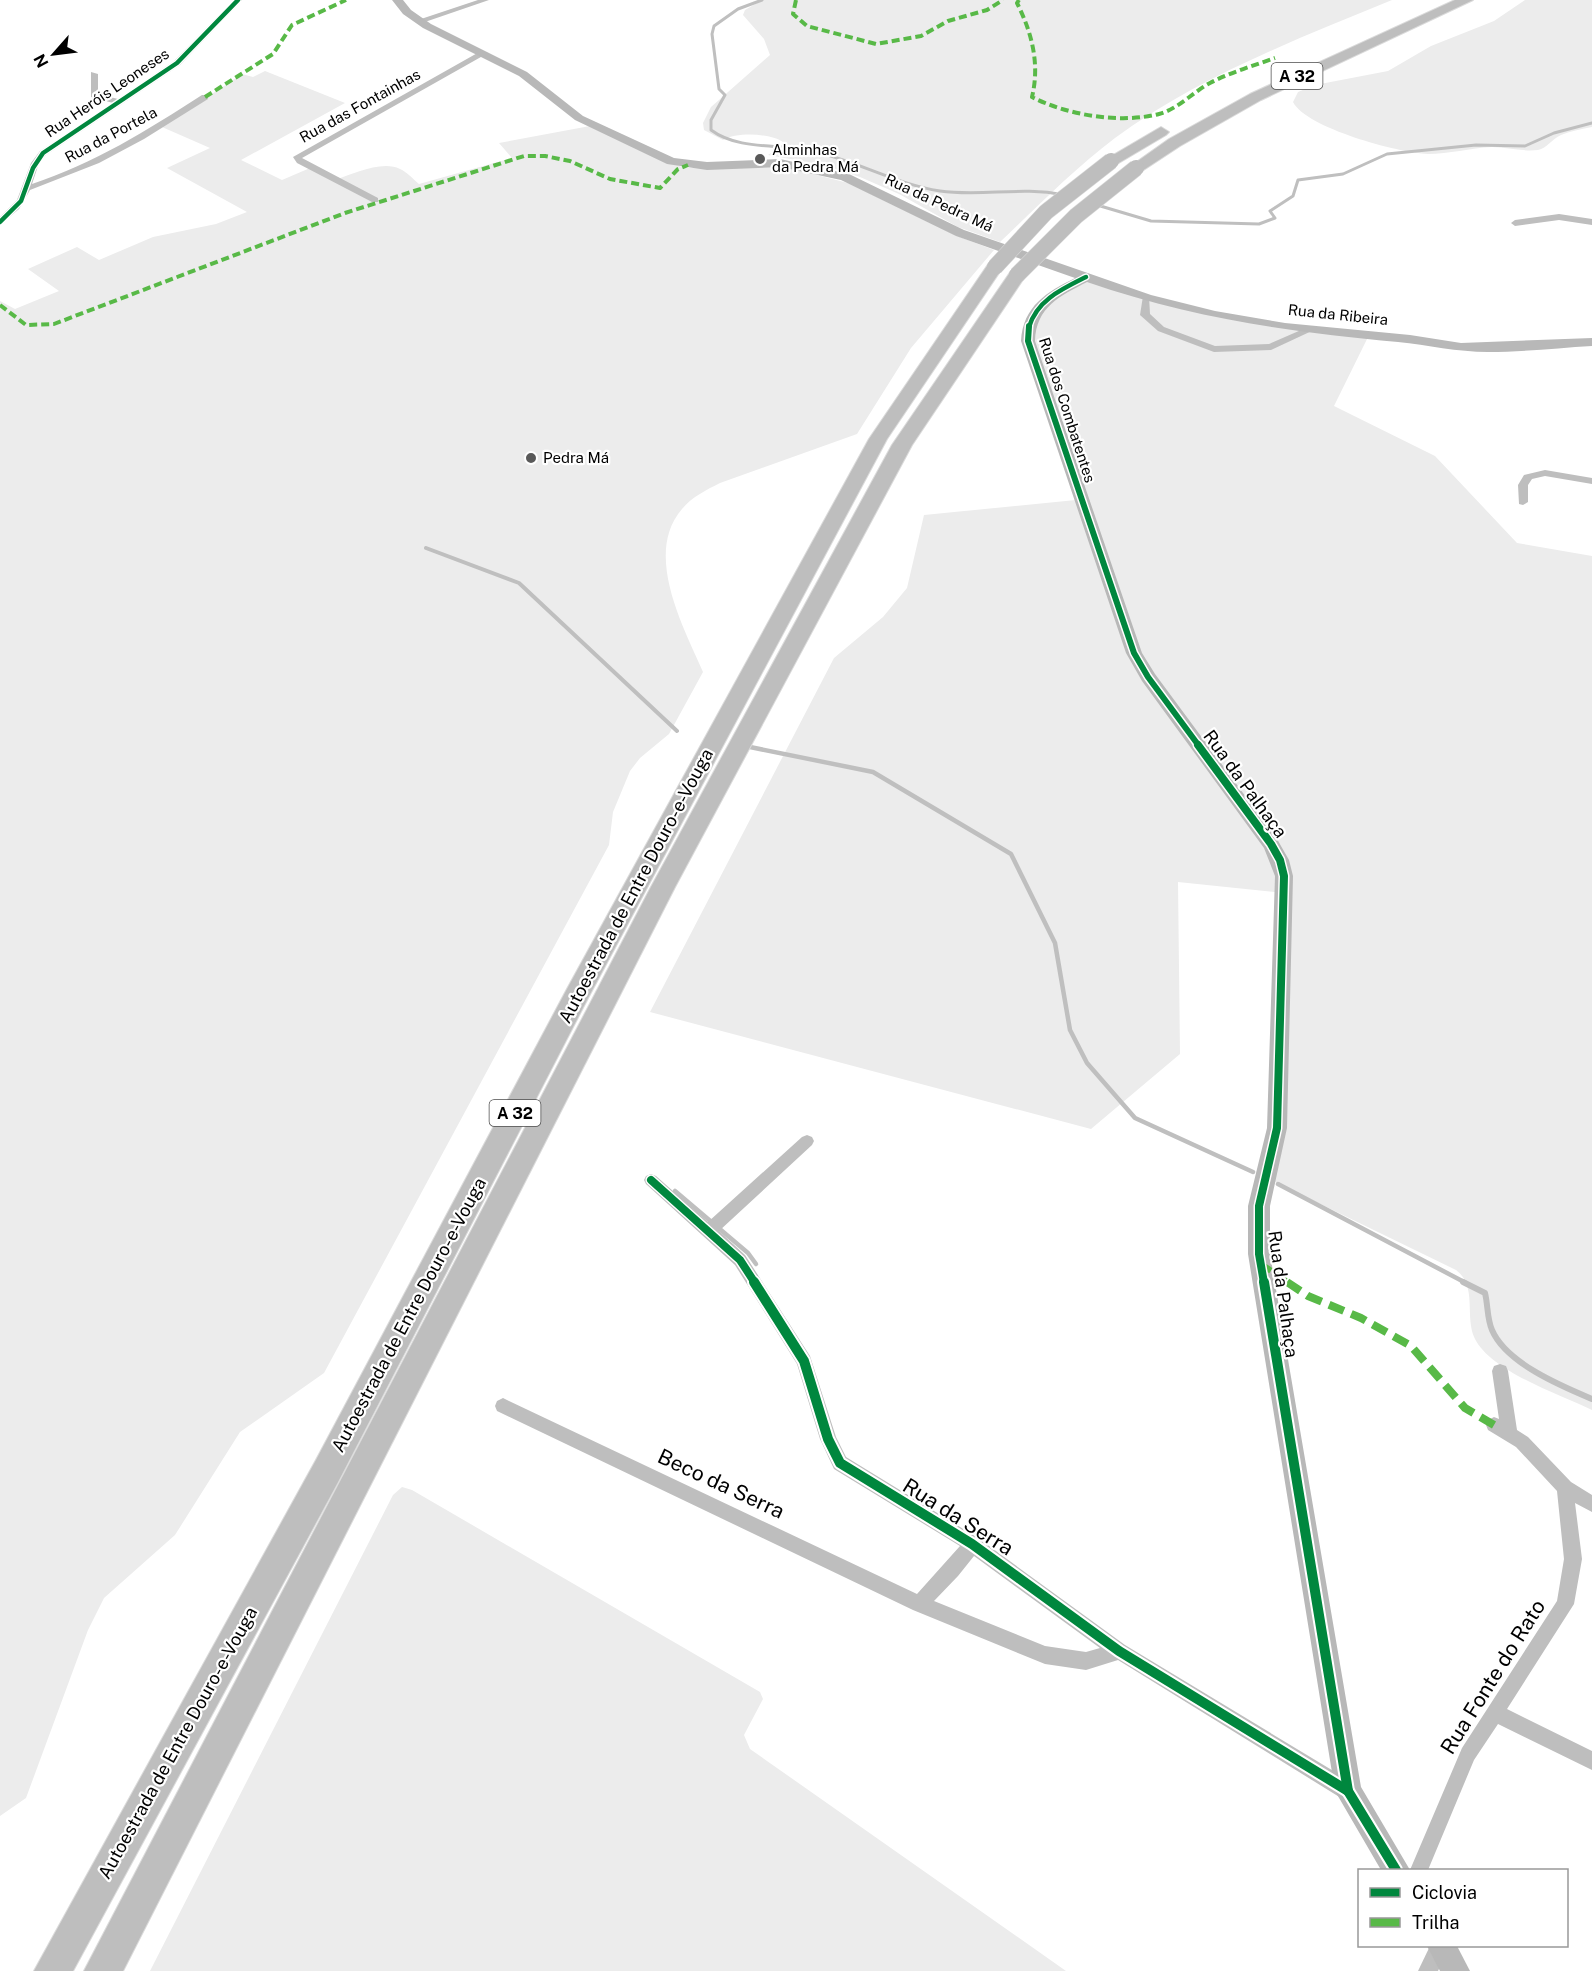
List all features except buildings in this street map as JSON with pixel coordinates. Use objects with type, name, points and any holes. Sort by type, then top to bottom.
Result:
[{"type":"highway","name":"A 32","points":[[1245,85],[1431,0]]},
{"type":"highway","name":"Autoestrada de Entre Douro-e-Vouga","points":[[103,1971],[663,887],[902,445],[1006,271],[1136,168],[1246,102],[1335,57],[1466,0]]},
{"type":"highway","name":"Autoestrada de Entre Douro-e-Vouga","points":[[53,1971],[327,1471],[576,996],[878,439],[1006,271],[1046,212],[1111,161],[1193,113]]},
{"type":"main road","name":"Rua da Pedra Má","points":[[397,0],[419,21],[523,74],[579,118],[671,161],[707,166],[780,163],[831,173],[880,192],[960,233],[1086,277]]},
{"type":"main road","name":"Rua da Ribeira","points":[[1086,277],[1146,298],[1215,315],[1311,329],[1490,348],[1592,342]]},
{"type":"main road","name":"Rua dos Combatentes","points":[[1086,277],[1036,309],[1027,325],[1028,341],[1097,543]]},
{"type":"main road","name":"Rua da Palhaça","points":[[1097,543],[1134,653],[1148,677],[1271,844],[1280,860],[1284,876],[1277,1128],[1259,1206],[1257,1229],[1348,1791],[1395,1869]]},
{"type":"main road","points":[[1441,1947],[1456,1971]]},
{"type":"street","name":"Rua Heróis Leoneses","points":[[0,222],[18,205],[35,161],[177,63],[238,0]]},
{"type":"street","points":[[419,21],[485,0]]},
{"type":"street","name":"Rua das Fontainhas","points":[[375,200],[297,157],[483,53]]},
{"type":"street","points":[[94,74],[94,95],[119,102]]},
{"type":"street","name":"Rua da Portela","points":[[26,189],[49,182],[140,139],[205,97]]},
{"type":"street","points":[[1515,223],[1560,217],[1592,222]]},
{"type":"street","points":[[1146,298],[1145,315],[1161,329],[1214,350],[1271,347],[1311,329]]},
{"type":"street","points":[[1524,502],[1523,485],[1527,477],[1545,473],[1592,481]]},
{"type":"street","points":[[709,1231],[807,1141]]},
{"type":"street","name":"Rua da Serra","points":[[651,1180],[740,1260],[804,1360],[828,1439],[840,1463],[972,1544],[1119,1651],[1348,1791]]},
{"type":"street","points":[[1500,1371],[1502,1430],[1522,1442],[1565,1488],[1592,1504]]},
{"type":"street","name":"Beco da Serra","points":[[503,1406],[920,1604],[1045,1655],[1086,1661],[1119,1651]]},
{"type":"street","name":"Rua Fonte do Rato","points":[[1419,1869],[1468,1755],[1565,1604],[1574,1559],[1565,1488]]},
{"type":"street","points":[[920,1604],[952,1570],[972,1544]]},
{"type":"street","points":[[1494,1712],[1592,1761]]},
{"type":"street","points":[[1428,1971],[1440,1947]]},
{"type":"shaded area","points":[[762,0],[1392,0],[1249,61],[1180,96],[1147,116],[1085,162],[1000,242],[958,227],[899,194],[860,177],[824,165],[768,155],[783,145],[783,142],[777,139],[762,135],[744,135],[723,140],[704,130],[703,123],[711,107],[770,55],[764,39],[743,15],[745,10]]},
{"type":"shaded area","points":[[1525,0],[1592,0],[1592,127],[1561,135],[1538,150],[1492,147],[1444,153],[1414,153],[1376,144],[1334,130],[1301,112],[1293,102],[1298,92],[1315,85],[1388,71],[1431,46],[1494,21]]},
{"type":"shaded area","points":[[265,71],[345,103],[241,160],[282,180],[310,168],[335,180],[385,166],[403,170],[419,184],[512,158],[499,143],[590,126],[684,168],[750,166],[789,168],[848,183],[957,236],[994,250],[911,348],[857,434],[720,483],[695,497],[682,509],[671,527],[666,547],[666,569],[678,613],[703,672],[669,734],[640,758],[630,771],[613,812],[609,845],[324,1373],[240,1432],[175,1535],[104,1598],[88,1630],[26,1798],[0,1816],[0,301],[15,309],[59,291],[28,269],[77,247],[99,260],[153,237],[216,224],[247,212],[167,168],[210,148],[162,127],[242,74],[253,77]]},
{"type":"shaded area","points":[[1086,277],[1215,315],[1369,335],[1334,406],[1435,456],[1517,543],[1592,556],[1592,1410],[1511,1372],[1484,1351],[1475,1339],[1472,1330],[1467,1284],[1456,1270],[1271,1180],[1284,893],[1178,882],[1180,1054],[1091,1129],[650,1012],[834,658],[883,617],[907,588],[924,515],[1086,499],[1028,341],[1036,309]]},
{"type":"shaded area","points":[[402,1487],[412,1490],[760,1692],[763,1699],[744,1735],[750,1749],[1066,1971],[150,1971],[393,1495]]},
{"type":"waterway","points":[[762,0],[738,9],[714,26],[712,34],[719,89],[725,95],[711,120],[711,130],[745,144],[796,148],[825,154],[923,188],[955,193],[1032,191],[1063,195]]},
{"type":"waterway","points":[[1097,205],[1151,221],[1259,224],[1275,218],[1270,211],[1293,196],[1298,180],[1343,174],[1387,154],[1476,145],[1525,146],[1554,133],[1592,123]]},
{"type":"waterway","points":[[426,548],[519,583],[677,731]]},
{"type":"waterway","points":[[750,747],[873,772],[1011,854],[1055,943],[1070,1030],[1087,1063],[1135,1118],[1253,1172]]},
{"type":"waterway","points":[[1278,1184],[1466,1283]]},
{"type":"waterway","points":[[675,1191],[748,1253],[756,1264]]},
{"type":"waterway","points":[[1463,1282],[1485,1293],[1492,1330],[1509,1353],[1536,1372],[1592,1399]]},
{"type":"marked path","points":[[205,97],[273,54],[292,25],[346,0]]},
{"type":"marked path","points":[[796,0],[793,4],[793,14],[807,26],[876,44],[921,36],[948,21],[987,10],[1003,0]]},
{"type":"marked path","points":[[1019,0],[1017,3],[1031,36],[1036,61],[1032,97],[1043,103],[1075,112],[1129,117],[1158,114],[1172,108],[1210,83],[1275,58]]},
{"type":"marked path","points":[[0,305],[17,316],[19,322],[26,325],[54,324],[345,213],[404,192],[524,156],[545,156],[570,161],[610,179],[660,188],[678,169],[688,165]]},
{"type":"marked path","points":[[1261,1264],[1308,1296],[1361,1318],[1411,1346],[1465,1408],[1494,1425]]},
{"type":"cycle path","points":[[0,222],[21,201],[33,168],[43,153],[177,63],[238,0]]},
{"type":"cycle path","points":[[1086,277],[1055,294],[1038,308],[1028,328],[1028,341],[1134,653],[1148,677],[1271,844],[1280,860],[1284,876],[1277,1128],[1259,1206],[1259,1254],[1348,1791],[1395,1869]]},
{"type":"cycle path","points":[[651,1180],[740,1260],[804,1361],[828,1439],[840,1463],[972,1544],[1119,1651],[1348,1791]]},
{"type":"place","name":"Alminhas da Pedra Má","points":[[760,159]]},
{"type":"place","name":"Pedra Má","points":[[531,458]]}]
